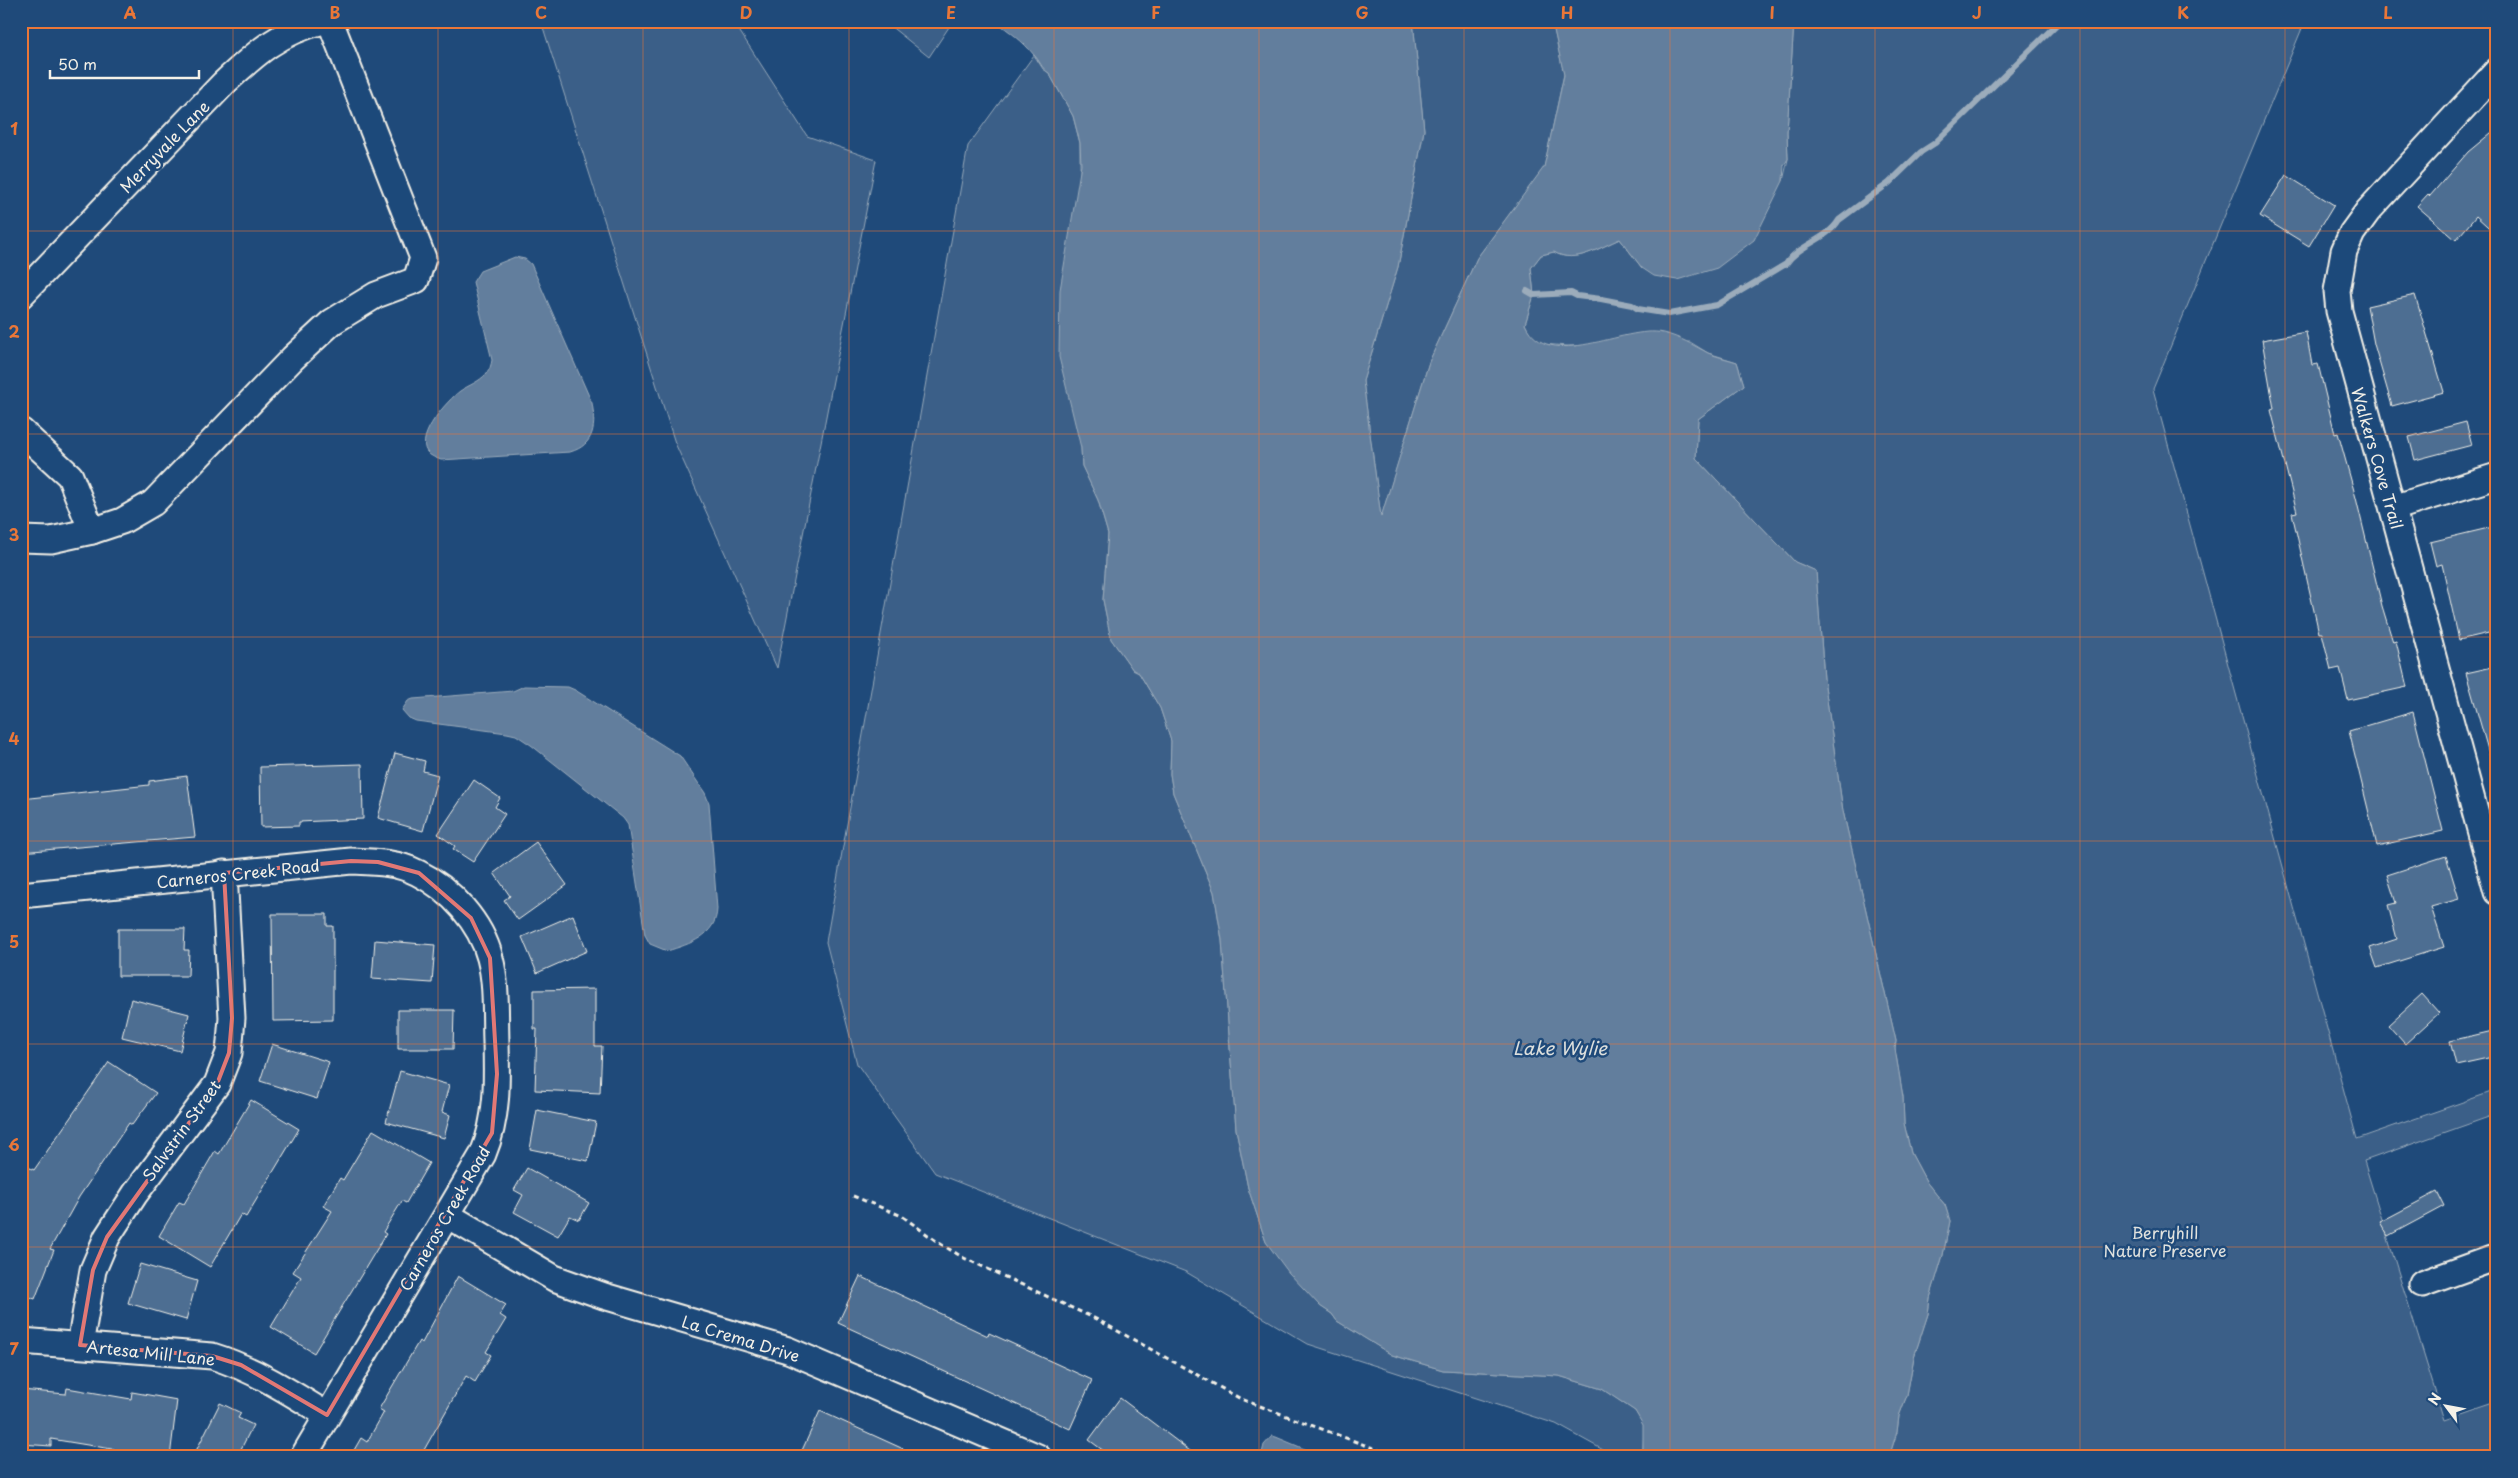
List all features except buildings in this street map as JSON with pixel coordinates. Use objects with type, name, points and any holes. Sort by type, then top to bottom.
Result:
[{"type":"street","name":"Merryvale Lane","points":[[21,295],[224,83],[259,51],[298,27],[323,21]]},
{"type":"street","points":[[21,539],[51,540],[92,531],[122,521],[153,503],[294,358],[332,322],[376,295],[416,280],[423,258],[330,21]]},
{"type":"street","name":"Walkers Cove Trail","points":[[2497,71],[2368,212],[2352,233],[2339,270],[2336,291],[2339,312],[2497,892]]},
{"type":"street","points":[[21,430],[70,476],[92,531]]},
{"type":"street","points":[[2393,508],[2497,476]]},
{"type":"street","name":"Carneros Creek Road","points":[[21,895],[351,861],[387,863],[419,873],[456,902],[471,918],[485,945],[494,982],[497,1074],[492,1133],[483,1154],[303,1457]]},
{"type":"street","name":"Salvstrin Street","points":[[80,1345],[93,1270],[107,1237],[135,1194],[217,1084],[229,1053],[232,1018],[224,873]]},
{"type":"street","name":"La Crema Drive","points":[[447,1215],[554,1278],[604,1296],[788,1350],[1038,1457]]},
{"type":"street","points":[[2422,1284],[2497,1257]]},
{"type":"street","name":"Artesa Mill Lane","points":[[21,1341],[212,1356],[248,1369],[327,1415]]},
{"type":"path","points":[[853,1196],[902,1216],[939,1244],[964,1258],[1096,1319],[1241,1399],[1397,1457]]},
{"type":"highlighted area","points":[[351,861],[378,862],[419,873],[471,918],[490,958],[497,1074],[492,1133],[327,1415],[241,1365],[212,1356],[80,1345],[93,1270],[107,1237],[217,1084],[229,1053],[232,1018],[224,873]]},
{"type":"green space","points":[[541,21],[733,21],[807,136],[876,160],[777,668],[675,443]]},
{"type":"green space","points":[[884,21],[953,21],[929,57]]},
{"type":"green space","points":[[1413,21],[1552,21],[1564,74],[1544,168],[1477,258],[1429,362],[1381,518],[1363,381],[1398,267],[1424,130]]},
{"type":"green space","name":"Berryhill Nature Preserve","points":[[1794,21],[2305,21],[2153,389],[2357,1139],[2497,1090],[2497,1114],[2364,1161],[2444,1420],[2497,1402],[2497,1457],[1889,1457],[1897,1432],[1899,1416],[1907,1395],[1914,1357],[1928,1314],[1930,1298],[1943,1255],[1950,1221],[1945,1205],[1927,1183],[1911,1153],[1904,1123],[1903,1097],[1895,1049],[1896,1041],[1843,811],[1824,679],[1816,571],[1795,562],[1696,458],[1698,419],[1744,385],[1737,362],[1708,353],[1690,342],[1567,346],[1543,344],[1531,336],[1525,324],[1534,295],[1531,268],[1541,255],[1554,252],[1562,256],[1579,256],[1620,239],[1642,268],[1783,181],[1788,159],[1787,132]]},
{"type":"green space","points":[[1034,55],[1043,69],[1049,73],[1073,116],[1080,143],[1081,448],[1082,466],[1098,500],[1108,534],[1103,600],[1111,639],[1133,670],[1139,673],[1160,708],[1171,741],[1170,774],[1173,793],[1214,892],[1222,940],[1236,1129],[1248,1188],[1266,1242],[1320,1306],[1332,1314],[1337,1321],[1392,1355],[1443,1370],[1559,1376],[1602,1389],[1635,1411],[1644,1425],[1643,1448],[1640,1457],[1616,1457],[1556,1424],[1308,1344],[1186,1272],[935,1173],[857,1064],[826,942],[968,146]]},
{"type":"water","name":"Lake Wylie","points":[[995,21],[1413,21],[1424,130],[1398,267],[1363,381],[1381,517],[1429,362],[1477,258],[1544,167],[1564,75],[1552,21],[1794,21],[1787,132],[1788,159],[1784,165],[1783,181],[1754,240],[1717,268],[1677,280],[1654,276],[1642,268],[1620,239],[1579,256],[1562,256],[1554,252],[1541,255],[1531,268],[1534,295],[1525,324],[1536,338],[1551,345],[1588,344],[1647,332],[1663,333],[1681,339],[1711,354],[1737,362],[1744,385],[1698,419],[1696,458],[1795,562],[1816,571],[1824,679],[1843,811],[1896,1041],[1895,1049],[1903,1097],[1904,1123],[1911,1153],[1927,1183],[1945,1205],[1950,1221],[1943,1255],[1930,1298],[1928,1314],[1914,1357],[1907,1395],[1899,1416],[1897,1432],[1889,1457],[1640,1457],[1643,1448],[1643,1425],[1635,1411],[1602,1389],[1559,1376],[1443,1370],[1392,1355],[1337,1321],[1332,1314],[1320,1306],[1289,1273],[1266,1242],[1248,1188],[1236,1129],[1222,940],[1214,892],[1173,793],[1170,774],[1171,741],[1160,708],[1139,673],[1133,670],[1111,639],[1103,600],[1108,534],[1098,500],[1082,466],[1081,448],[1059,357],[1060,290],[1081,165],[1080,143],[1073,116],[1049,73],[1025,45]]},
{"type":"water","points":[[515,257],[525,259],[531,264],[592,403],[594,419],[592,433],[585,444],[570,452],[441,460],[431,456],[424,445],[429,428],[441,410],[460,391],[486,374],[492,360],[473,282],[480,271]]},
{"type":"water","points":[[524,686],[568,687],[575,690],[680,756],[705,793],[709,803],[717,909],[716,918],[712,926],[700,938],[667,951],[650,944],[645,935],[628,825],[623,818],[531,745],[516,735],[507,733],[416,721],[409,718],[402,710],[408,701],[413,699],[513,691]]},
{"type":"water","points":[[1272,1436],[1324,1457],[1261,1457],[1264,1445]]},
{"type":"waterway","points":[[1527,291],[1534,295],[1571,293],[1577,296],[1632,305],[1638,309],[1669,314],[1717,305],[1786,264],[1791,257],[1827,233],[1839,220],[1889,183],[1921,152],[1935,143],[2060,21]]}]
